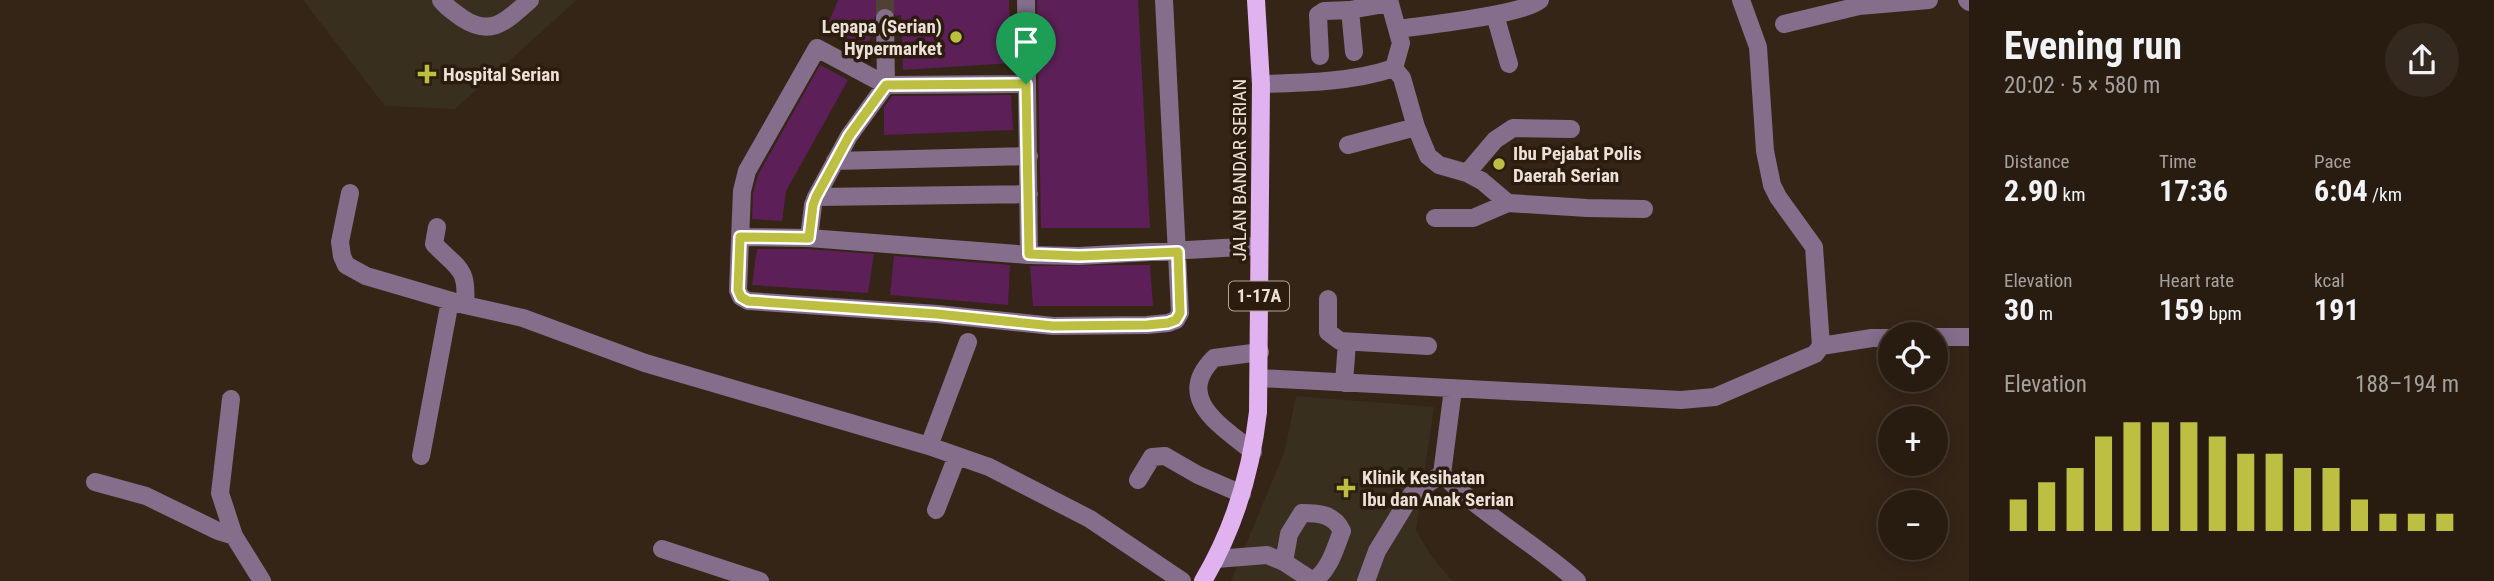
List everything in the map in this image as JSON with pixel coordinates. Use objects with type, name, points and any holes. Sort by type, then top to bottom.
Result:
[{"type":"main road","name":"JALAN BANDAR SERIAN","points":[[1203,581],[1216,559],[1242,494],[1253,452],[1260,352],[1261,84],[1256,0]]},
{"type":"street","points":[[441,0],[447,8],[475,27],[494,27],[530,0]]},
{"type":"street","points":[[1026,0],[1029,254]]},
{"type":"street","points":[[1026,84],[886,85],[817,48],[747,171],[741,191],[738,290],[741,297],[748,301],[937,314],[1053,326],[1147,325],[1176,320],[1180,313],[1178,252],[1164,0]]},
{"type":"street","points":[[1398,29],[1485,10],[1535,5],[1540,0]]},
{"type":"street","points":[[1259,378],[1648,400],[1715,397],[1815,354],[1821,346],[1814,247],[1772,185],[1765,151],[1758,47],[1741,0]]},
{"type":"street","points":[[1784,24],[1859,6],[1929,0]]},
{"type":"street","points":[[1321,56],[1318,15],[1324,11],[1350,10],[1389,1],[1401,43],[1394,68]]},
{"type":"street","points":[[1350,10],[1354,52]]},
{"type":"street","points":[[1485,10],[1509,64]]},
{"type":"street","points":[[809,238],[816,197],[849,136],[886,85],[885,18]]},
{"type":"street","points":[[1261,84],[1300,83],[1378,73],[1394,68]]},
{"type":"street","points":[[1394,68],[1402,78],[1416,127],[1432,161],[1482,181],[1508,203]]},
{"type":"street","points":[[1348,145],[1416,127]]},
{"type":"street","points":[[1467,173],[1495,140],[1513,128],[1571,129]]},
{"type":"street","points":[[835,161],[1029,156]]},
{"type":"street","points":[[350,192],[340,242],[346,265],[366,276],[457,303],[523,318],[645,363],[929,446],[989,467],[1090,519],[1182,581]]},
{"type":"street","points":[[816,197],[1029,194]]},
{"type":"street","points":[[1435,218],[1473,218],[1508,203],[1644,209]]},
{"type":"street","points":[[422,456],[457,303],[466,286],[461,270],[434,244],[437,227]]},
{"type":"street","points":[[740,237],[809,238],[1079,256],[1259,246]]},
{"type":"street","points":[[1328,299],[1328,332],[1340,341],[1428,346]]},
{"type":"street","points":[[1948,337],[1969,337]]},
{"type":"street","points":[[1821,346],[1878,338]]},
{"type":"street","points":[[929,446],[968,342]]},
{"type":"street","points":[[1343,383],[1348,342]]},
{"type":"street","points":[[1253,452],[1217,422],[1198,399],[1199,378],[1214,358],[1260,352]]},
{"type":"street","points":[[1366,581],[1377,551],[1412,494],[1442,474],[1453,389]]},
{"type":"street","points":[[231,399],[220,493],[234,536],[262,581]]},
{"type":"street","points":[[936,510],[957,456]]},
{"type":"street","points":[[1138,480],[1152,457],[1165,456],[1198,475],[1242,494]]},
{"type":"street","points":[[1442,474],[1465,497],[1577,581]]},
{"type":"street","points":[[95,482],[146,496],[234,536]]},
{"type":"street","points":[[662,549],[760,581]]},
{"type":"street","points":[[1216,559],[1268,555],[1284,562]]},
{"type":"shaded area","name":"Hospital Serian","points":[[303,0],[577,0],[455,109],[385,106]]},
{"type":"shaded area","name":"Klinik Kesihatan Ibu dan Anak Serian","points":[[1296,396],[1434,407],[1416,530],[1430,554],[1452,581],[1231,581],[1285,450]]},
{"type":"building","name":"Lepapa (Serian) Hypermarket","points":[[838,0],[1009,0],[1011,63],[903,70],[901,15],[896,16],[890,8],[879,9],[874,19],[869,19],[874,31],[868,42],[859,45],[826,29]]},
{"type":"building","points":[[1037,0],[1138,0],[1150,228],[1041,228]]},
{"type":"building","points":[[820,65],[848,80],[786,191],[782,221],[752,219],[753,193],[758,175]]},
{"type":"building","points":[[1011,95],[1013,130],[884,135],[884,107],[892,96]]},
{"type":"building","points":[[757,249],[808,249],[874,254],[868,293],[752,285]]},
{"type":"building","points":[[894,256],[1010,265],[1008,305],[890,295]]},
{"type":"building","points":[[1150,265],[1153,306],[1033,306],[1030,266]]},
{"type":"tunnel","points":[[885,0],[885,18]]},
{"type":"place","name":"Lepapa (Serian) Hypermarket","points":[[956,37]]},
{"type":"place","name":"Hospital Serian","points":[[427,74]]},
{"type":"place","name":"Ibu Pejabat Polis Daerah Serian","points":[[1499,164]]},
{"type":"place","name":"Klinik Kesihatan Ibu dan Anak Serian","points":[[1346,488]]},
{"type":"route","points":[[1026,84],[1029,254],[1079,256],[1178,252],[1180,313],[1176,320],[1147,325],[1053,326],[937,314],[748,301],[741,297],[738,290],[740,237],[809,238],[816,197],[849,136],[886,85],[1026,84]]}]
